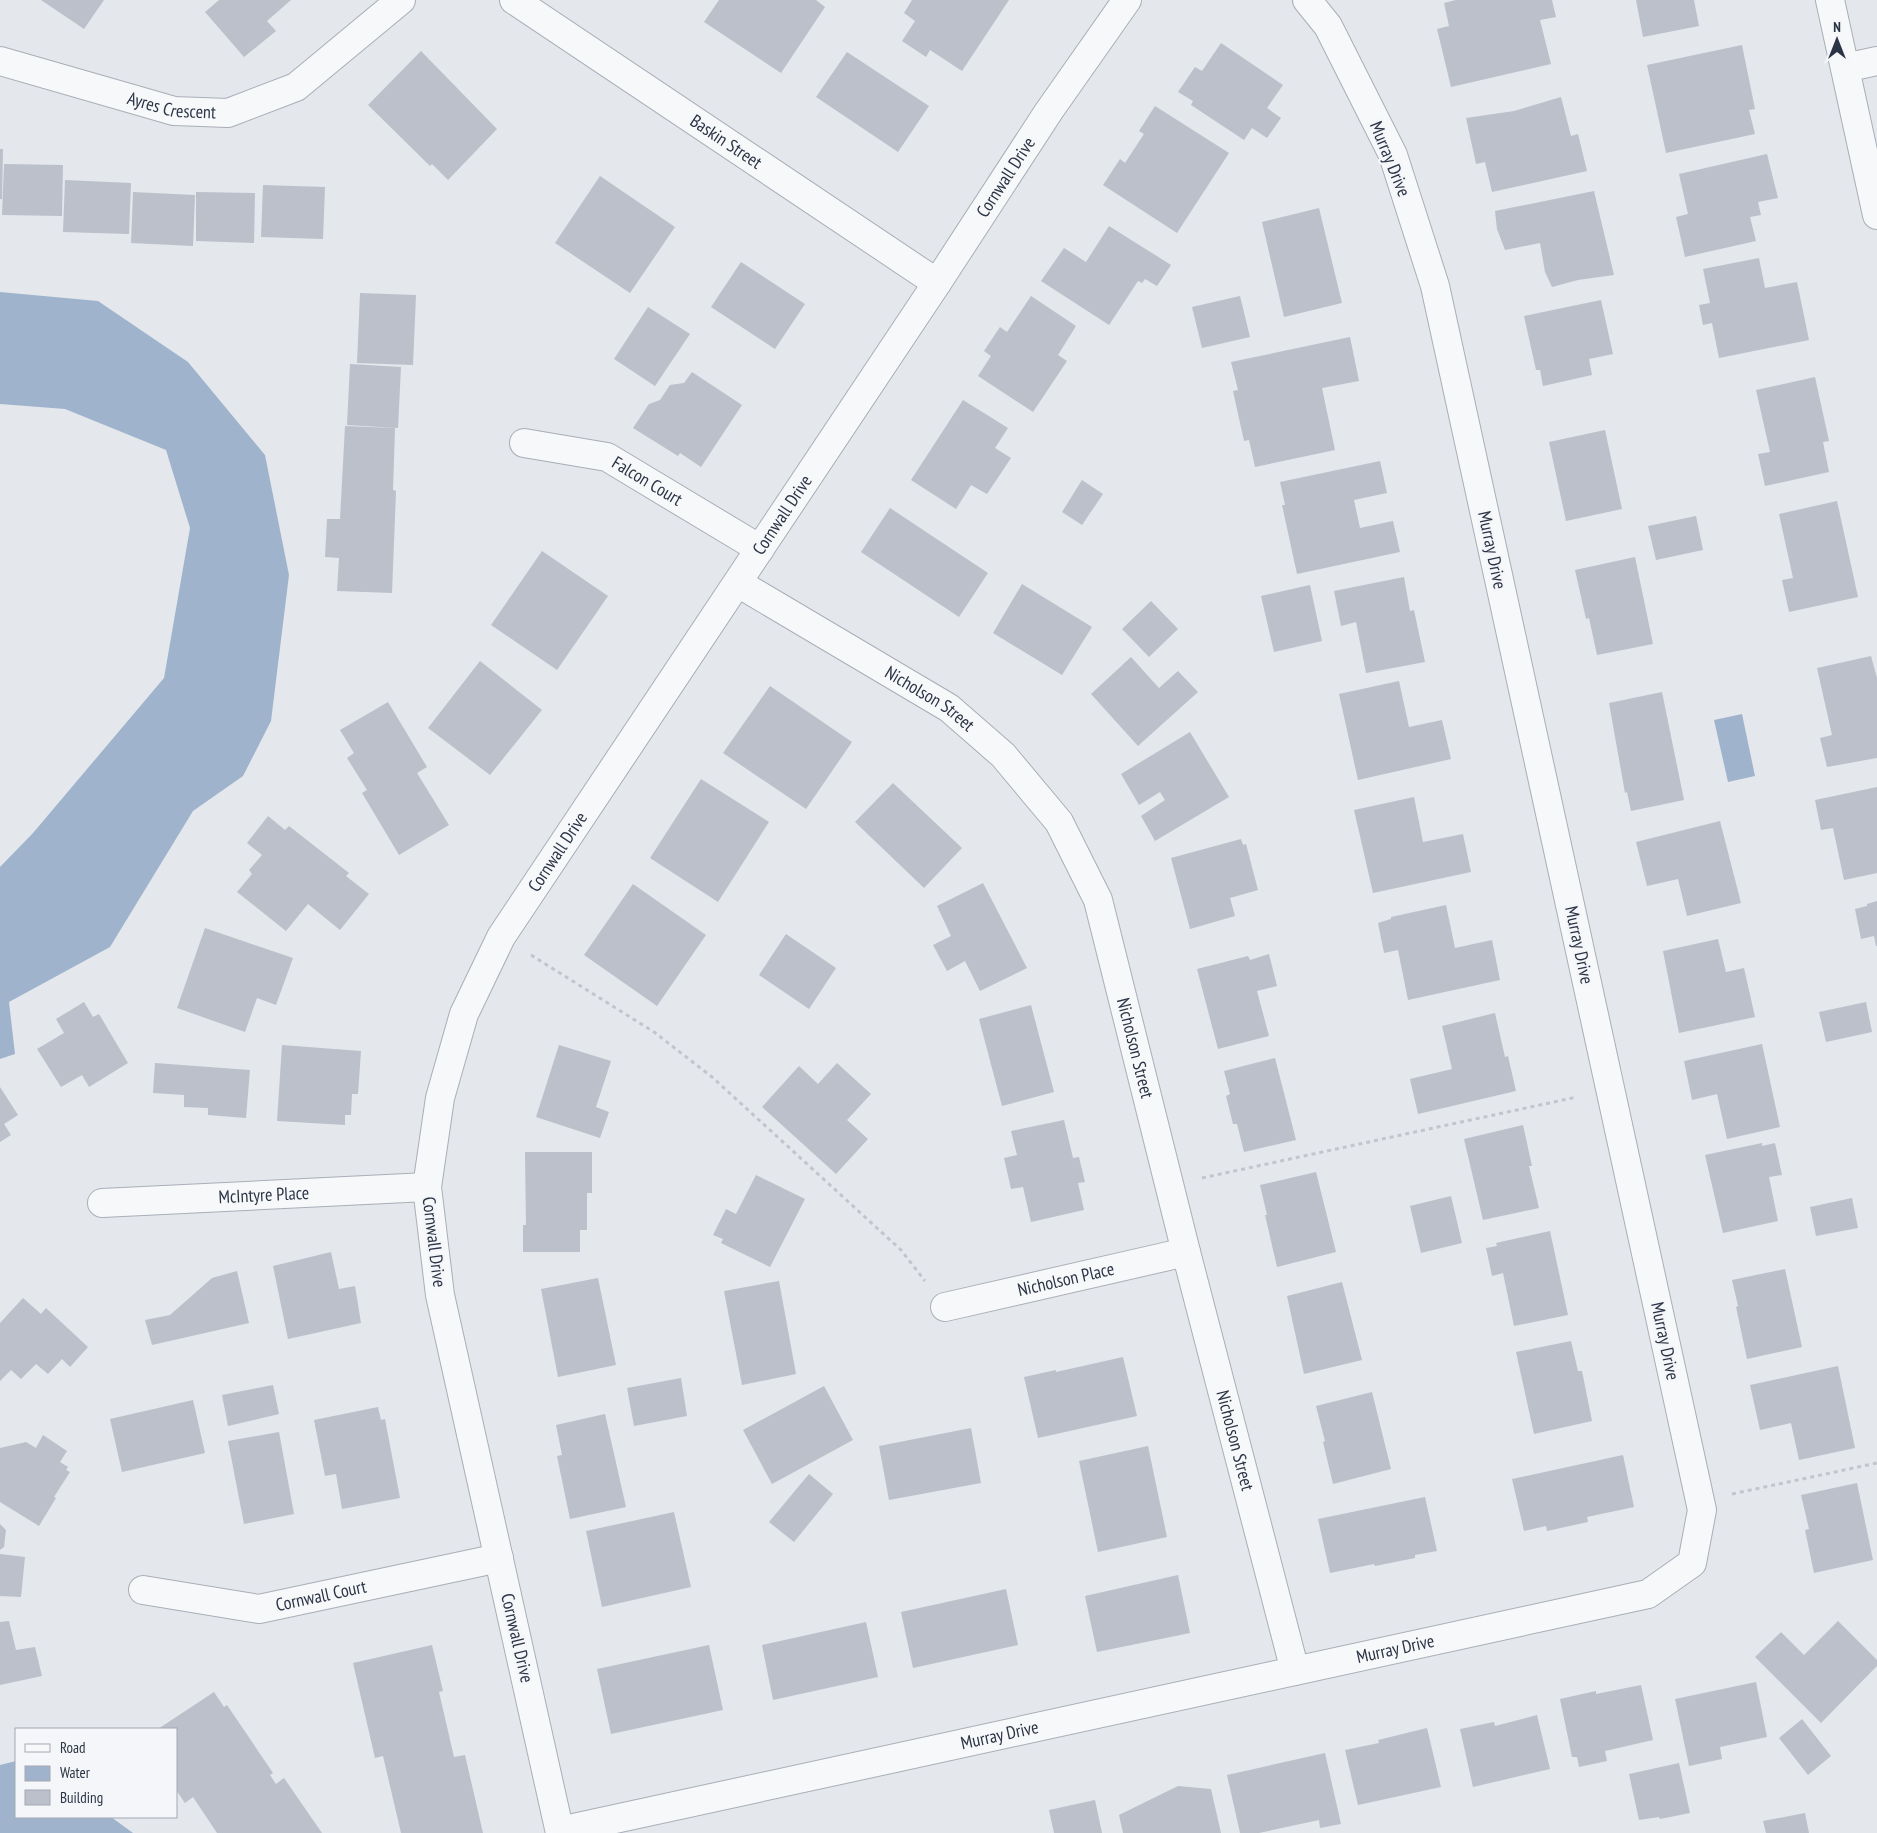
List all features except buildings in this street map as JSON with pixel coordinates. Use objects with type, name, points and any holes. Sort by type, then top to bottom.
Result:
[{"type":"street","name":"Ayres Crescent","points":[[0,61],[174,111],[228,113],[296,87],[401,0]]},
{"type":"street","name":"Baskin Street","points":[[514,0],[536,17],[937,283]]},
{"type":"street","name":"Cornwall Drive","points":[[560,1832],[440,1295],[426,1187],[440,1098],[464,1014],[501,937],[738,583],[1049,112],[1127,0]]},
{"type":"street","name":"Murray Drive","points":[[560,1832],[1648,1594],[1692,1563],[1702,1510],[1700,1500],[1434,286],[1393,155],[1328,26],[1307,0]]},
{"type":"street","points":[[1830,0],[1877,215]]},
{"type":"street","points":[[1845,68],[1877,61]]},
{"type":"street","name":"Falcon Court","points":[[524,443],[607,457],[760,549]]},
{"type":"street","name":"Nicholson Street","points":[[738,583],[949,708],[1003,755],[1059,822],[1098,900],[1186,1252],[1295,1672]]},
{"type":"street","name":"McIntyre Place","points":[[102,1203],[426,1187]]},
{"type":"street","name":"Nicholson Place","points":[[945,1307],[1186,1252]]},
{"type":"street","name":"Cornwall Court","points":[[143,1590],[259,1609],[499,1558]]},
{"type":"path","points":[[501,937],[654,1032],[712,1077],[901,1250],[945,1307]]},
{"type":"path","points":[[1170,1185],[1610,1089]]},
{"type":"path","points":[[1700,1500],[1877,1463]]},
{"type":"water","points":[[0,292],[98,301],[188,362],[265,455],[289,575],[271,721],[243,776],[193,811],[110,947],[9,1002],[15,1054],[0,1059],[0,867],[33,833],[164,678],[190,528],[166,450],[65,409],[0,404]]},
{"type":"water","points":[[1742,714],[1755,776],[1728,782],[1714,720]]},
{"type":"water","points":[[15,1761],[15,1818],[112,1818],[133,1833],[0,1833],[0,1765]]}]
